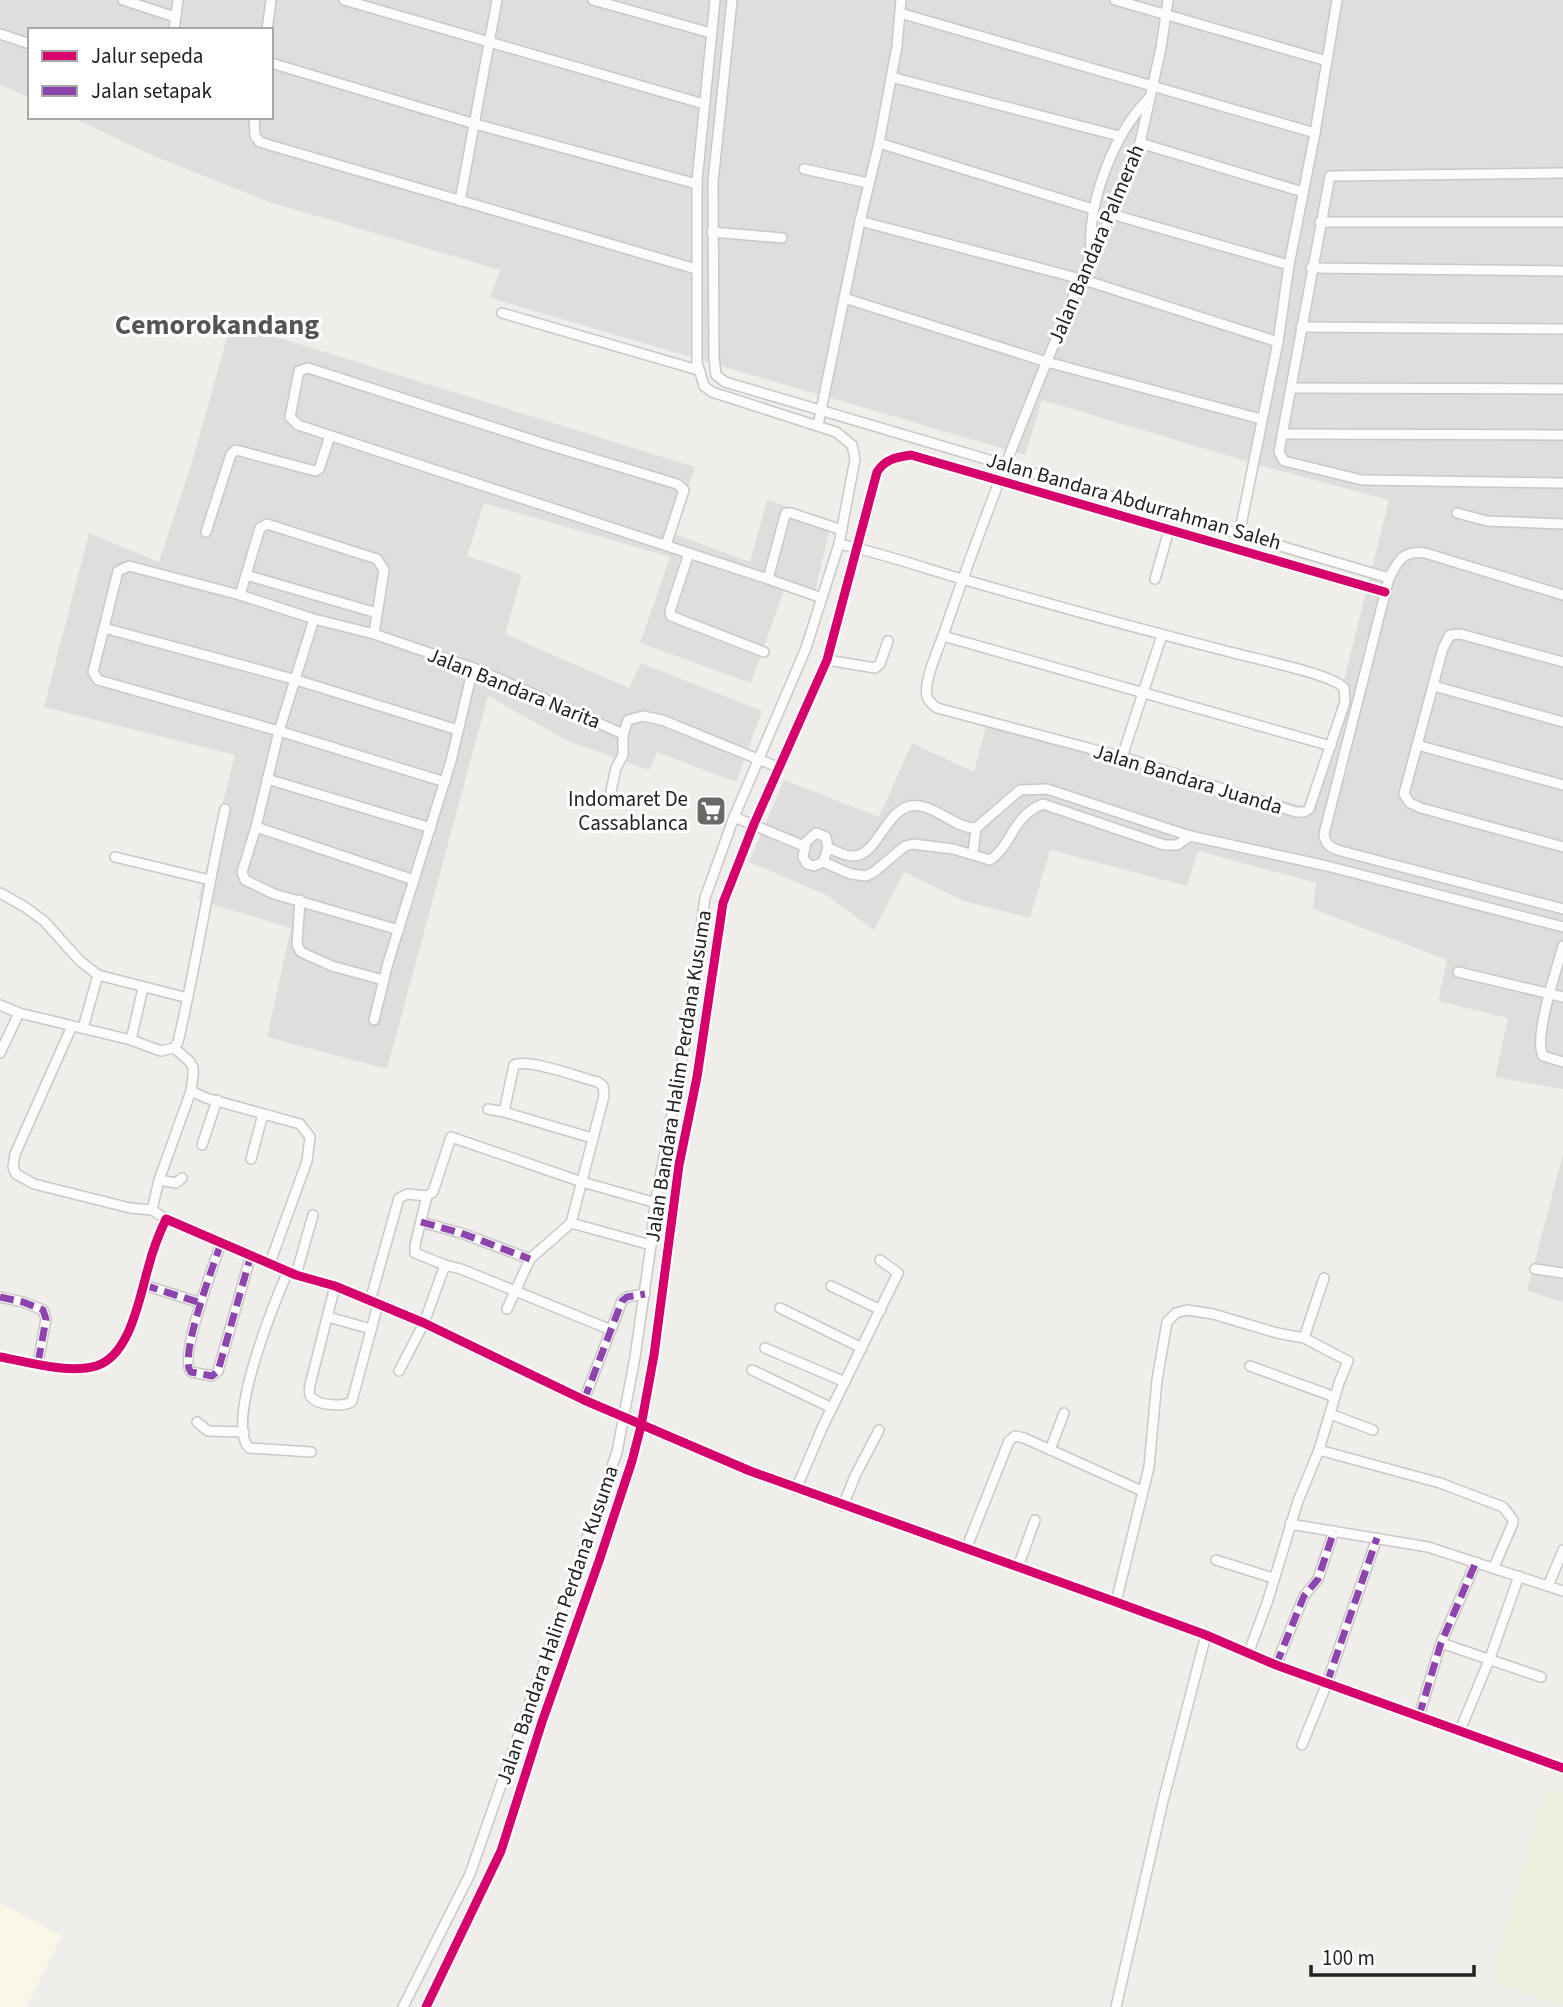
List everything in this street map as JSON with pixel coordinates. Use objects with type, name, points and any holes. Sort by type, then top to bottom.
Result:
[{"type":"street","points":[[123,0],[175,17]]},
{"type":"street","points":[[174,28],[178,0]]},
{"type":"street","points":[[267,28],[271,0]]},
{"type":"street","points":[[344,0],[704,104]]},
{"type":"street","points":[[460,201],[497,0]]},
{"type":"street","points":[[593,0],[711,33]]},
{"type":"street","points":[[715,0],[697,184],[698,370],[704,386],[712,392],[818,425],[819,410],[891,77],[901,0]]},
{"type":"street","points":[[704,386],[716,375],[713,182],[732,0]]},
{"type":"street","points":[[1115,0],[1327,61]]},
{"type":"street","name":"Jalan Bandara Palmerah","points":[[1000,481],[1091,254],[1103,234],[1140,142],[1168,0]]},
{"type":"street","points":[[1239,536],[1278,342],[1289,265],[1337,0]]},
{"type":"street","points":[[900,13],[1315,133]]},
{"type":"street","points":[[0,34],[28,43]]},
{"type":"street","points":[[273,63],[475,124],[697,184]]},
{"type":"street","points":[[891,77],[1119,136]]},
{"type":"street","points":[[1091,254],[1093,209],[1119,136],[1149,98]]},
{"type":"street","points":[[254,119],[253,132],[260,142],[696,269]]},
{"type":"street","points":[[1140,142],[1303,192]]},
{"type":"street","points":[[878,143],[1093,209]]},
{"type":"street","points":[[804,169],[868,183]]},
{"type":"street","points":[[1563,173],[1328,177],[1279,452],[1284,461],[1362,480],[1563,483]]},
{"type":"street","points":[[1111,214],[1289,265]]},
{"type":"street","points":[[860,221],[1081,279],[1278,342]]},
{"type":"street","points":[[1320,222],[1563,222]]},
{"type":"street","points":[[712,232],[782,237]]},
{"type":"street","points":[[1311,268],[1563,271]]},
{"type":"street","points":[[844,298],[1047,362],[1261,419]]},
{"type":"street","points":[[502,313],[698,370]]},
{"type":"street","points":[[1301,327],[1563,329]]},
{"type":"street","points":[[666,545],[684,490],[682,486],[308,368],[299,371],[290,417],[298,425],[822,598]]},
{"type":"street","name":"Jalan Bandara Abdurrahman Saleh","points":[[716,375],[725,382],[1239,536],[1389,578]]},
{"type":"street","points":[[1291,388],[1563,389]]},
{"type":"street","name":"Jalan Bandara Halim Perdana Kusuma","points":[[404,2007],[470,1874],[617,1452],[645,1294],[655,1204],[685,1041],[705,898],[734,817],[806,648],[842,530],[855,459],[854,448],[836,432],[818,425]]},
{"type":"street","points":[[1282,434],[1563,435]]},
{"type":"street","points":[[206,532],[232,454],[236,450],[315,471],[319,469],[330,436]]},
{"type":"street","points":[[911,455],[916,439]]},
{"type":"street","name":"Jalan Bandara Abdurrahman Saleh","points":[[911,455],[1385,592]]},
{"type":"street","name":"Jalan Bandara Halim Perdana Kusuma","points":[[426,2007],[500,1851],[541,1721],[601,1554],[641,1426],[654,1355],[679,1165],[697,1077],[723,903],[759,826],[780,768],[827,660],[877,472],[893,458],[911,455]]},
{"type":"street","name":"Jalan Bandara Juanda","points":[[839,544],[858,548],[962,579],[1161,635],[1340,683],[1345,688],[1345,702],[1309,809],[1304,812],[1290,810],[1122,757],[937,708],[931,704],[926,694],[943,636],[962,579],[1000,481]]},
{"type":"street","points":[[768,579],[786,513],[842,530]]},
{"type":"street","points":[[1457,513],[1487,521],[1563,524]]},
{"type":"street","points":[[240,595],[260,528],[267,524],[377,559],[384,570],[374,634]]},
{"type":"street","points":[[1155,579],[1169,530]]},
{"type":"street","points":[[1563,595],[1418,552],[1401,557],[1389,578],[1385,592],[1329,809],[1325,841],[1329,846],[1341,851],[1563,909]]},
{"type":"street","points":[[689,553],[670,611],[671,616],[764,652]]},
{"type":"street","name":"Jalan Bandara Narita","points":[[279,731],[98,680],[93,667],[118,571],[125,566],[240,595],[314,619],[374,634],[509,682],[623,734],[628,720],[636,716],[650,716],[780,768]]},
{"type":"street","points":[[246,575],[377,613]]},
{"type":"street","points":[[314,619],[293,679],[242,872],[245,880],[259,888],[398,930]]},
{"type":"street","points":[[104,628],[293,679],[458,730]]},
{"type":"street","points":[[1563,662],[1454,633],[1450,635],[1443,648],[1405,790],[1406,799],[1421,808],[1563,847]]},
{"type":"street","points":[[1122,757],[1161,635]]},
{"type":"street","points":[[943,636],[1331,746]]},
{"type":"street","points":[[827,660],[875,668],[880,664],[888,641]]},
{"type":"street","points":[[374,1020],[383,980],[445,782],[476,669]]},
{"type":"street","points":[[1434,686],[1563,722]]},
{"type":"street","points":[[279,731],[445,782]]},
{"type":"street","points":[[611,791],[616,768],[623,755],[623,734]]},
{"type":"street","points":[[1417,745],[1563,785]]},
{"type":"street","points":[[267,779],[431,828]]},
{"type":"street","points":[[823,862],[851,874],[866,876],[905,846],[913,844],[973,853],[987,860],[994,858],[1022,818],[1043,804],[1047,789]]},
{"type":"street","points":[[828,848],[853,856],[863,854],[889,821],[903,808],[910,806],[922,807],[966,828],[976,828],[1020,790],[1047,789],[1190,836],[1326,866],[1563,928]]},
{"type":"street","points":[[1043,804],[1164,845],[1177,845],[1190,836]]},
{"type":"street","points":[[0,1005],[19,1013],[131,1040],[161,1051],[174,1048],[178,1042],[188,998],[225,809]]},
{"type":"street","points":[[734,817],[804,846]]},
{"type":"street","points":[[256,827],[414,880]]},
{"type":"street","points":[[973,853],[976,828]]},
{"type":"street","points":[[820,834],[827,839],[828,848],[823,862],[814,866],[807,864],[803,857],[804,846],[811,836],[820,834]]},
{"type":"street","points":[[116,858],[209,880]]},
{"type":"street","points":[[0,893],[25,906],[44,921],[80,961],[98,975],[188,998]]},
{"type":"street","points":[[300,900],[297,945],[301,952],[332,966],[383,980]]},
{"type":"street","points":[[1563,946],[1549,994],[1540,1049],[1543,1056],[1563,1062]]},
{"type":"street","points":[[1458,972],[1563,997]]},
{"type":"street","points":[[83,1028],[98,975]]},
{"type":"street","points":[[131,1040],[143,988]]},
{"type":"street","points":[[0,1053],[19,1013]]},
{"type":"street","points":[[72,1026],[15,1154],[13,1167],[16,1174],[34,1184],[130,1208],[152,1210],[166,1219],[270,1263],[373,1313],[796,1489],[1116,1602],[1206,1635],[1276,1665],[1563,1768]]},
{"type":"street","points":[[152,1210],[159,1180],[191,1091],[194,1071],[193,1065],[174,1048]]},
{"type":"street","points":[[504,1112],[512,1070],[517,1064],[536,1066],[598,1082],[603,1086],[604,1092],[571,1223],[530,1259],[507,1309]]},
{"type":"street","points":[[191,1091],[300,1124],[310,1137],[307,1161],[270,1263]]},
{"type":"street","points":[[202,1145],[217,1100]]},
{"type":"street","points":[[488,1109],[592,1138]]},
{"type":"street","points":[[251,1159],[263,1114]]},
{"type":"street","points":[[610,1329],[415,1253],[427,1196],[435,1186],[451,1137],[582,1182],[674,1208]]},
{"type":"street","points":[[159,1180],[176,1183],[182,1178]]},
{"type":"street","points":[[333,1294],[309,1391],[312,1398],[346,1406],[352,1401],[399,1198],[404,1195],[427,1196]]},
{"type":"street","points":[[311,1452],[249,1448],[245,1443],[244,1432],[245,1405],[253,1365],[313,1215]]},
{"type":"street","points":[[0,1357],[78,1368],[96,1366],[115,1355],[126,1337],[166,1219]]},
{"type":"street","points":[[421,1222],[461,1233],[530,1259]]},
{"type":"street","points":[[571,1223],[651,1245]]},
{"type":"street","points":[[221,1243],[193,1331],[187,1366],[191,1372],[212,1376],[219,1369],[251,1255]]},
{"type":"street","points":[[796,1489],[898,1272],[880,1260]]},
{"type":"street","points":[[399,1371],[419,1331],[445,1265]]},
{"type":"street","points":[[1535,1269],[1563,1273]]},
{"type":"street","points":[[1304,1338],[1324,1278]]},
{"type":"street","points":[[144,1285],[201,1303]]},
{"type":"street","points":[[831,1286],[881,1310]]},
{"type":"street","points":[[584,1400],[622,1301],[645,1294]]},
{"type":"street","points":[[0,1297],[44,1310],[46,1319],[38,1363]]},
{"type":"street","points":[[780,1308],[862,1348]]},
{"type":"street","points":[[1116,1602],[1149,1467],[1157,1380],[1167,1322],[1176,1313],[1187,1310],[1213,1314],[1304,1338],[1348,1360],[1248,1654]]},
{"type":"street","points":[[328,1317],[373,1313]]},
{"type":"street","points":[[765,1348],[845,1382]]},
{"type":"street","points":[[1250,1366],[1335,1397]]},
{"type":"street","points":[[752,1370],[832,1408]]},
{"type":"street","points":[[1050,1450],[1064,1413]]},
{"type":"street","points":[[1330,1414],[1373,1430]]},
{"type":"street","points":[[197,1422],[208,1431],[244,1432]]},
{"type":"street","points":[[843,1506],[879,1430]]},
{"type":"street","points":[[966,1549],[1009,1441],[1015,1436],[1142,1491]]},
{"type":"street","points":[[1319,1450],[1440,1483],[1503,1507],[1513,1523],[1494,1567]]},
{"type":"street","points":[[1018,1567],[1035,1520]]},
{"type":"street","points":[[1290,1524],[1428,1548],[1563,1591]]},
{"type":"street","points":[[1276,1665],[1304,1596],[1318,1577],[1334,1531]]},
{"type":"street","points":[[1302,1745],[1327,1683],[1377,1538]]},
{"type":"street","points":[[583,1547],[601,1554]]},
{"type":"street","points":[[1548,1586],[1563,1550]]},
{"type":"street","points":[[1216,1560],[1273,1578]]},
{"type":"street","points":[[1419,1716],[1441,1643],[1476,1562]]},
{"type":"street","points":[[1460,1730],[1490,1658],[1519,1576]]},
{"type":"street","points":[[1116,2007],[1163,1801],[1206,1635]]},
{"type":"street","points":[[1441,1643],[1541,1677]]},
{"type":"shaded area","points":[[0,0],[1563,0],[1563,1089],[1495,1077],[1508,1018],[1438,1001],[1447,960],[1313,909],[1316,883],[1198,851],[1187,886],[1050,850],[1030,918],[964,901],[904,872],[874,930],[826,895],[749,862],[784,780],[879,817],[912,743],[974,772],[987,723],[1312,808],[1389,500],[1259,465],[1042,400],[1025,455],[490,298],[500,270],[269,202],[154,156],[75,119],[273,119],[273,28],[28,28],[28,97],[0,84]]},
{"type":"shaded area","points":[[231,323],[695,467],[674,534],[750,562],[767,500],[832,520],[815,592],[786,584],[751,683],[640,643],[670,557],[484,503],[467,556],[522,575],[505,634],[629,688],[641,663],[762,711],[736,782],[657,752],[649,770],[568,741],[488,696],[387,1069],[267,1037],[291,928],[198,900],[235,755],[44,707],[89,533],[159,562],[192,462]]},
{"type":"shaded area","points":[[1563,1154],[1563,1302],[1527,1291]]},
{"type":"shaded area","points":[[0,1903],[62,1936],[26,2007],[0,2007]]},
{"type":"green space","points":[[1545,1787],[1563,1794],[1563,2006],[1491,1982]]},
{"type":"marked path","points":[[421,1222],[461,1233],[530,1259]]},
{"type":"marked path","points":[[221,1243],[193,1331],[188,1363],[191,1372],[212,1376],[218,1371],[251,1255]]},
{"type":"marked path","points":[[144,1285],[201,1303]]},
{"type":"marked path","points":[[584,1400],[622,1301],[627,1297],[645,1294]]},
{"type":"marked path","points":[[0,1297],[43,1310],[46,1319],[38,1363]]},
{"type":"marked path","points":[[1276,1665],[1304,1596],[1318,1579],[1334,1531]]},
{"type":"marked path","points":[[1327,1683],[1377,1538]]},
{"type":"marked path","points":[[1419,1716],[1441,1643],[1476,1562]]},
{"type":"cycle path","points":[[426,2007],[501,1851],[542,1722],[632,1461],[654,1355],[679,1165],[697,1077],[723,903],[754,824],[827,660],[877,472],[888,461],[911,455],[1385,592]]},
{"type":"cycle path","points":[[0,1357],[74,1369],[96,1366],[108,1360],[118,1350],[132,1323],[152,1253],[166,1219],[296,1275],[335,1286],[424,1323],[584,1400],[750,1471],[1116,1602],[1206,1635],[1276,1665],[1563,1768]]},
{"type":"place","name":"Indomaret De Cassablanca","points":[[711,811]]},
{"type":"district","name":"Cemorokandang","points":[[217,325]]}]
